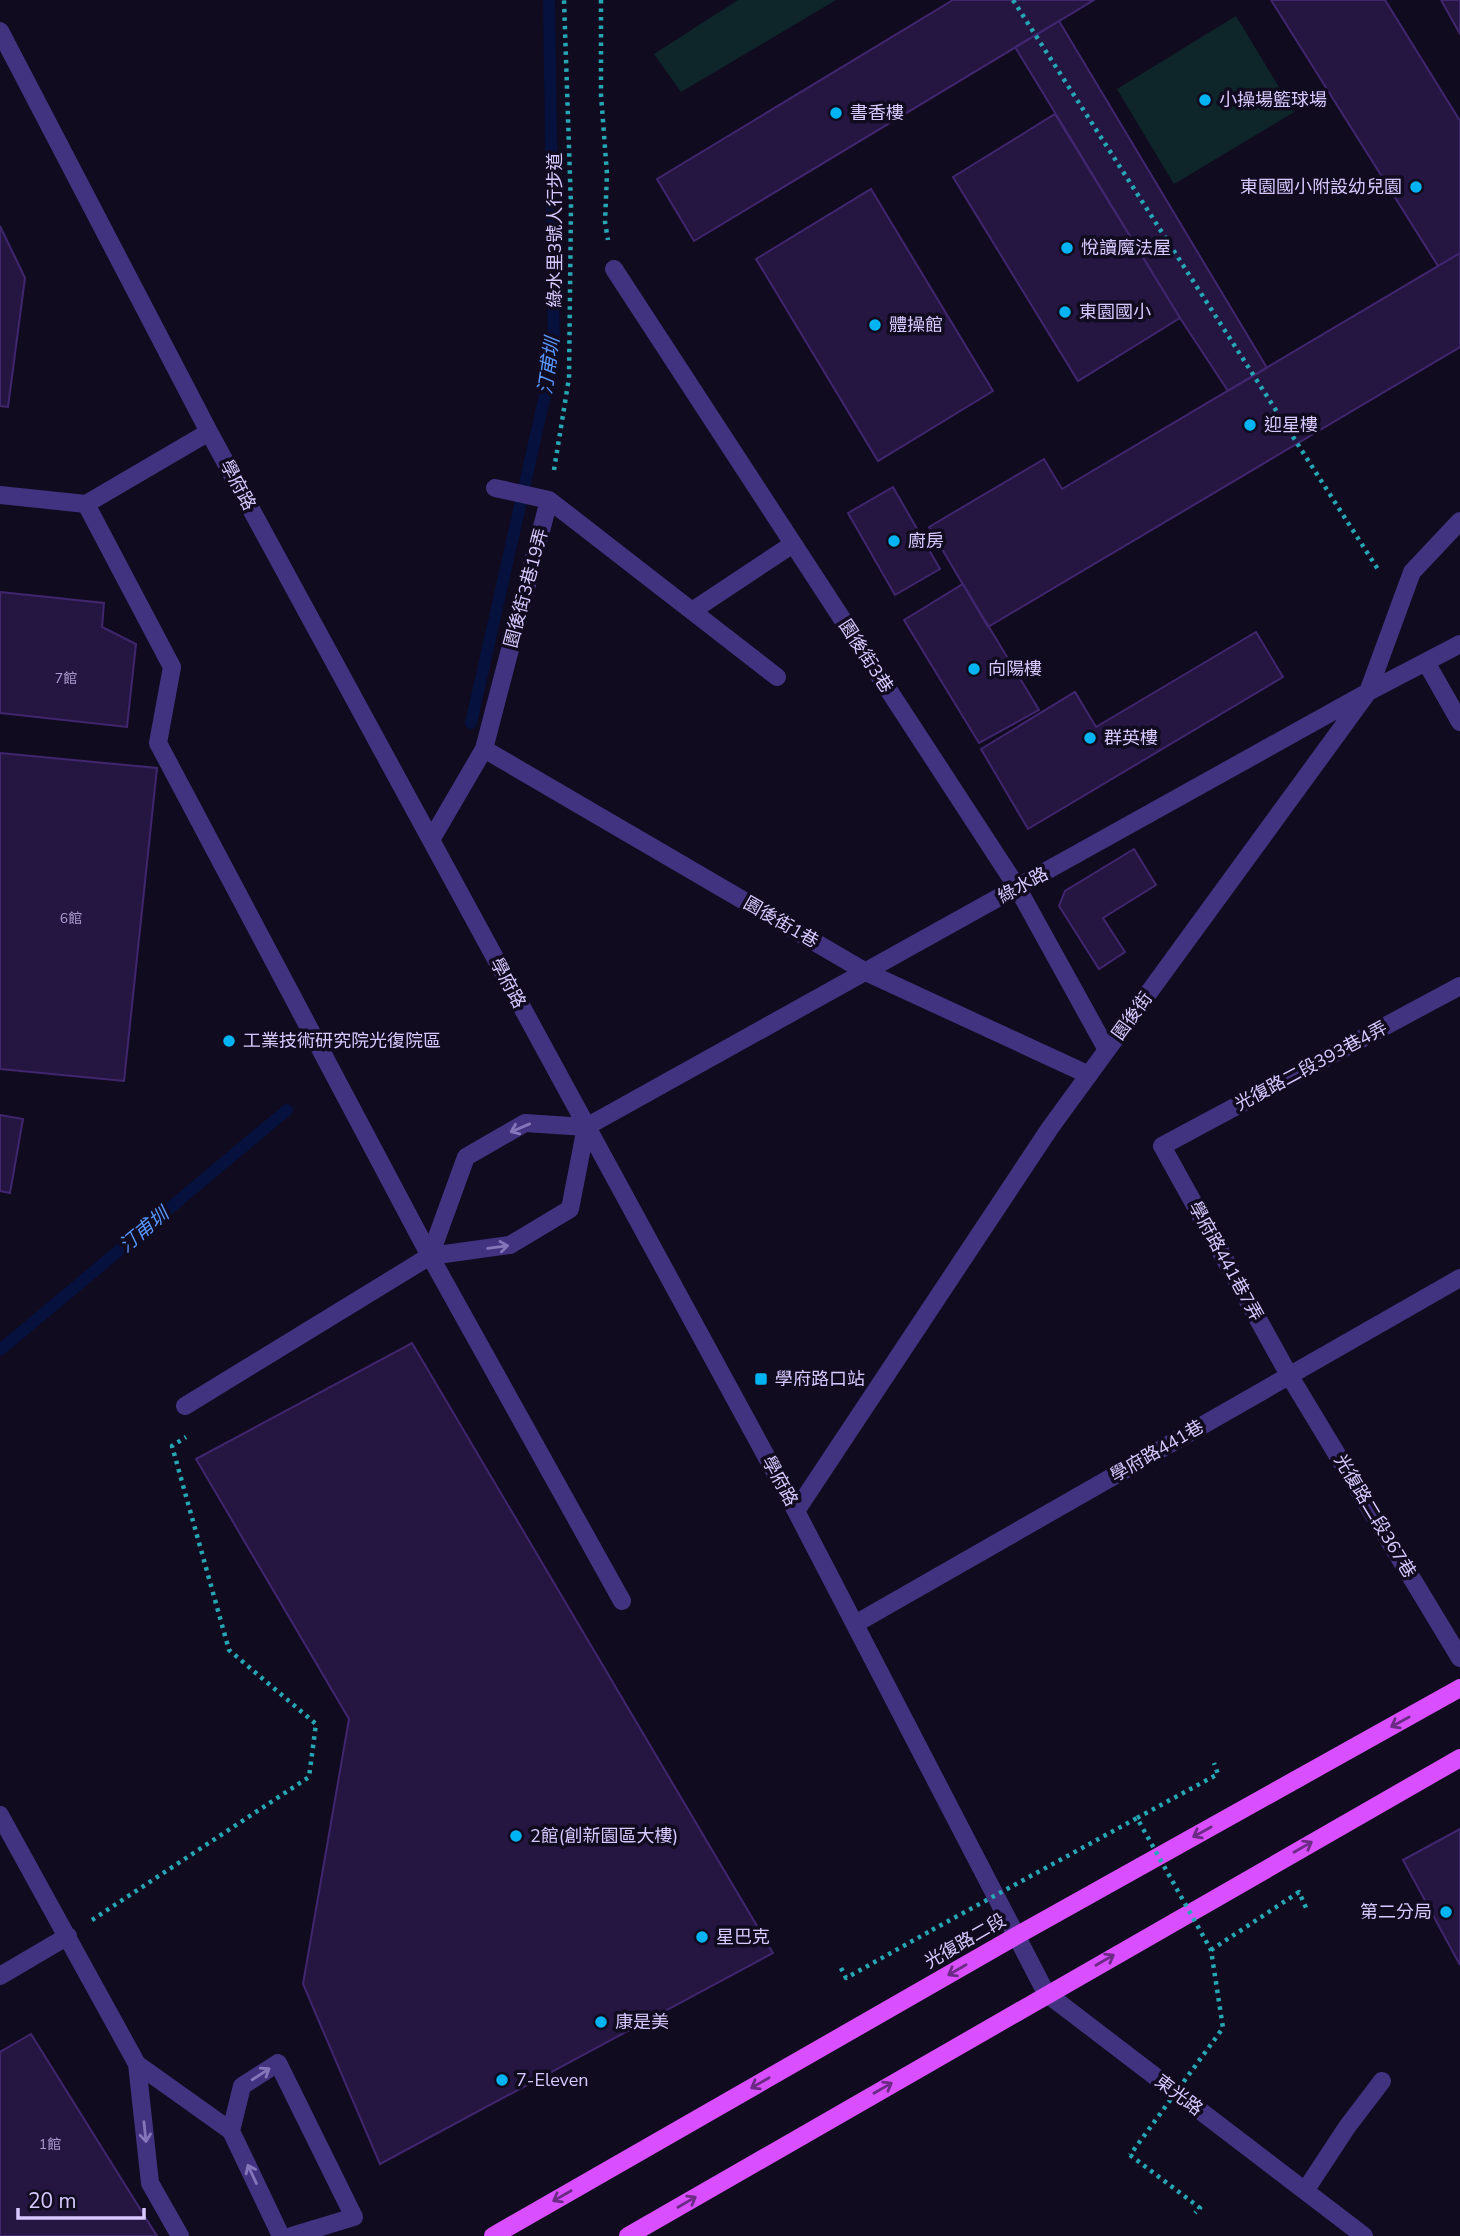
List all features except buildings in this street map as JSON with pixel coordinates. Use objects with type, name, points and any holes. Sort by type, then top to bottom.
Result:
[{"type":"main road","name":"光復路二段","points":[[493,2236],[1016,1936],[1460,1688]]},
{"type":"main road","points":[[628,2236],[1046,1993],[1460,1758]]},
{"type":"street","name":"學府路","points":[[0,31],[209,432],[796,1511],[1016,1936]]},
{"type":"street","name":"園後街3巷","points":[[614,269],[1017,887],[1107,1050]]},
{"type":"street","points":[[0,495],[86,504],[209,432]]},
{"type":"street","points":[[495,488],[549,500]]},
{"type":"street","name":"園後街3巷19弄","points":[[430,840],[484,749],[549,500],[777,677]]},
{"type":"street","points":[[86,504],[172,667],[158,743],[430,1256],[622,1601]]},
{"type":"street","name":"園後街","points":[[796,1511],[1050,1128],[1368,692],[1412,572],[1460,521]]},
{"type":"street","points":[[692,611],[793,544]]},
{"type":"street","name":"綠水路","points":[[586,1128],[1368,692],[1460,644]]},
{"type":"street","points":[[1426,662],[1460,722]]},
{"type":"street","name":"園後街1巷","points":[[484,749],[866,972],[1089,1074]]},
{"type":"street","name":"光復路二段393巷4弄","points":[[1162,1146],[1460,986]]},
{"type":"street","points":[[185,1406],[430,1256],[510,1245],[570,1209],[586,1128],[525,1123],[466,1157],[430,1256]]},
{"type":"street","name":"學府路441巷7弄","points":[[1162,1146],[1289,1375]]},
{"type":"street","name":"學府路441巷","points":[[855,1624],[1460,1278]]},
{"type":"street","name":"光復路二段367巷","points":[[1289,1375],[1460,1658]]},
{"type":"street","points":[[0,1815],[137,2064],[150,2183],[180,2236]]},
{"type":"street","points":[[0,1976],[68,1936]]},
{"type":"street","name":"東光路","points":[[1016,1936],[1046,1993],[1364,2236]]},
{"type":"street","points":[[231,2131],[242,2086],[278,2063],[354,2217],[291,2236]]},
{"type":"street","points":[[137,2064],[231,2131],[281,2236]]},
{"type":"street","points":[[1305,2191],[1347,2127],[1382,2081]]},
{"type":"path","name":"綠水里3號人行步道","points":[[549,500],[569,378],[571,206],[564,0]]},
{"type":"path","points":[[601,0],[601,95],[607,174],[605,222],[614,269]]},
{"type":"path","points":[[1013,0],[1377,566],[1396,617]]},
{"type":"path","points":[[68,1936],[309,1777],[316,1724],[229,1650],[172,1446],[195,1431]]},
{"type":"path","points":[[841,1968],[846,1978],[1218,1774],[1214,1763]]},
{"type":"path","points":[[1137,1818],[1211,1950],[1223,2028],[1130,2155],[1200,2208],[1195,2213]]},
{"type":"path","points":[[1211,1950],[1299,1892],[1307,1910]]},
{"type":"green space","points":[[738,0],[836,0],[681,92],[654,54]]},
{"type":"green space","name":"小操場籃球場","points":[[1236,16],[1294,112],[1174,184],[1117,89]]},
{"type":"waterway","name":"汀甫圳","points":[[471,723],[554,355],[549,0]]},
{"type":"waterway","name":"汀甫圳","points":[[0,1350],[287,1110]]},
{"type":"place","name":"小操場籃球場","points":[[1205,100]]},
{"type":"place","name":"書香樓","points":[[836,113]]},
{"type":"place","name":"東園國小附設幼兒園","points":[[1416,187]]},
{"type":"place","name":"悅讀魔法屋","points":[[1067,248]]},
{"type":"place","name":"東園國小","points":[[1065,312]]},
{"type":"place","name":"體操館","points":[[875,325]]},
{"type":"place","name":"迎星樓","points":[[1250,425]]},
{"type":"place","name":"廚房","points":[[894,541]]},
{"type":"place","name":"向陽樓","points":[[974,669]]},
{"type":"place","name":"群英樓","points":[[1090,738]]},
{"type":"place","name":"工業技術研究院光復院區","points":[[229,1041]]},
{"type":"place","name":"學府路口站","points":[[761,1379]]},
{"type":"place","name":"2館(創新園區大樓)","points":[[516,1836]]},
{"type":"place","name":"第二分局","points":[[1446,1912]]},
{"type":"place","name":"星巴克","points":[[702,1937]]},
{"type":"place","name":"康是美","points":[[601,2022]]},
{"type":"place","name":"7-Eleven","points":[[502,2080]]}]
